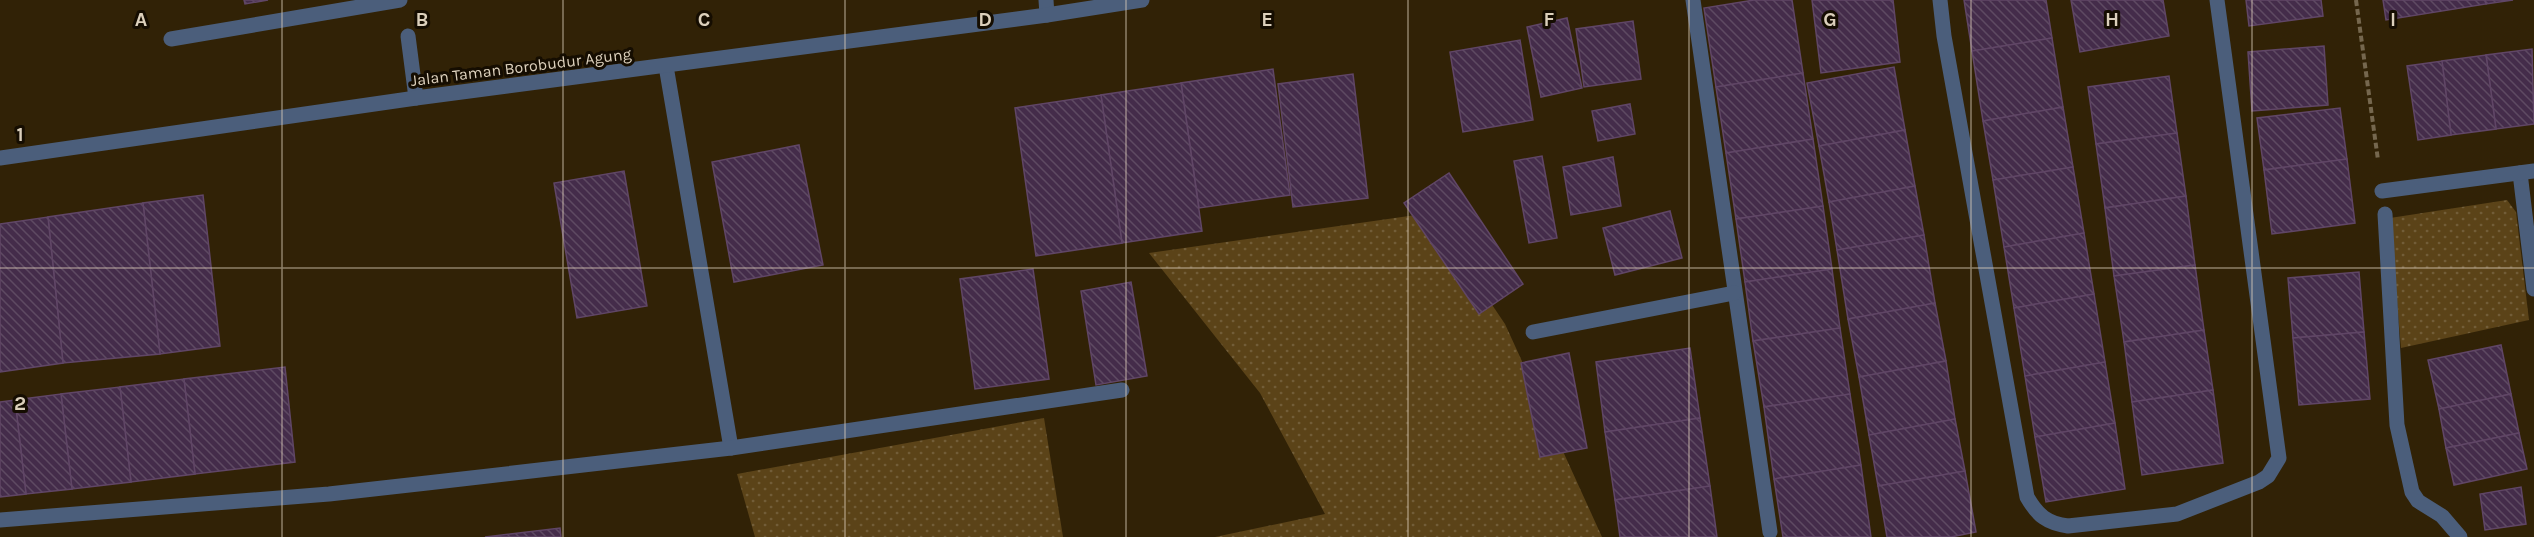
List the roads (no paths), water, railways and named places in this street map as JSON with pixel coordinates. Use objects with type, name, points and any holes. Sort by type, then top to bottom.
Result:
[{"type":"street","points":[[171,39],[400,0]]},
{"type":"street","name":"Jalan Taman Borobudur Agung","points":[[0,158],[416,98],[666,66],[1046,8],[1142,0]]},
{"type":"street","points":[[1693,0],[1770,532]]},
{"type":"street","points":[[1940,0],[1944,36],[2027,497],[2042,518],[2054,524],[2068,526],[2177,514],[2259,482],[2268,476],[2279,458],[2278,437],[2217,0]]},
{"type":"street","points":[[408,36],[416,98]]},
{"type":"street","points":[[666,66],[731,448]]},
{"type":"street","points":[[2382,191],[2527,172],[2534,289]]},
{"type":"street","points":[[2385,214],[2397,425],[2412,492],[2418,501],[2442,516],[2460,537]]},
{"type":"street","points":[[1533,332],[1734,293]]},
{"type":"street","points":[[0,520],[329,494],[731,448],[1122,390]]}]
